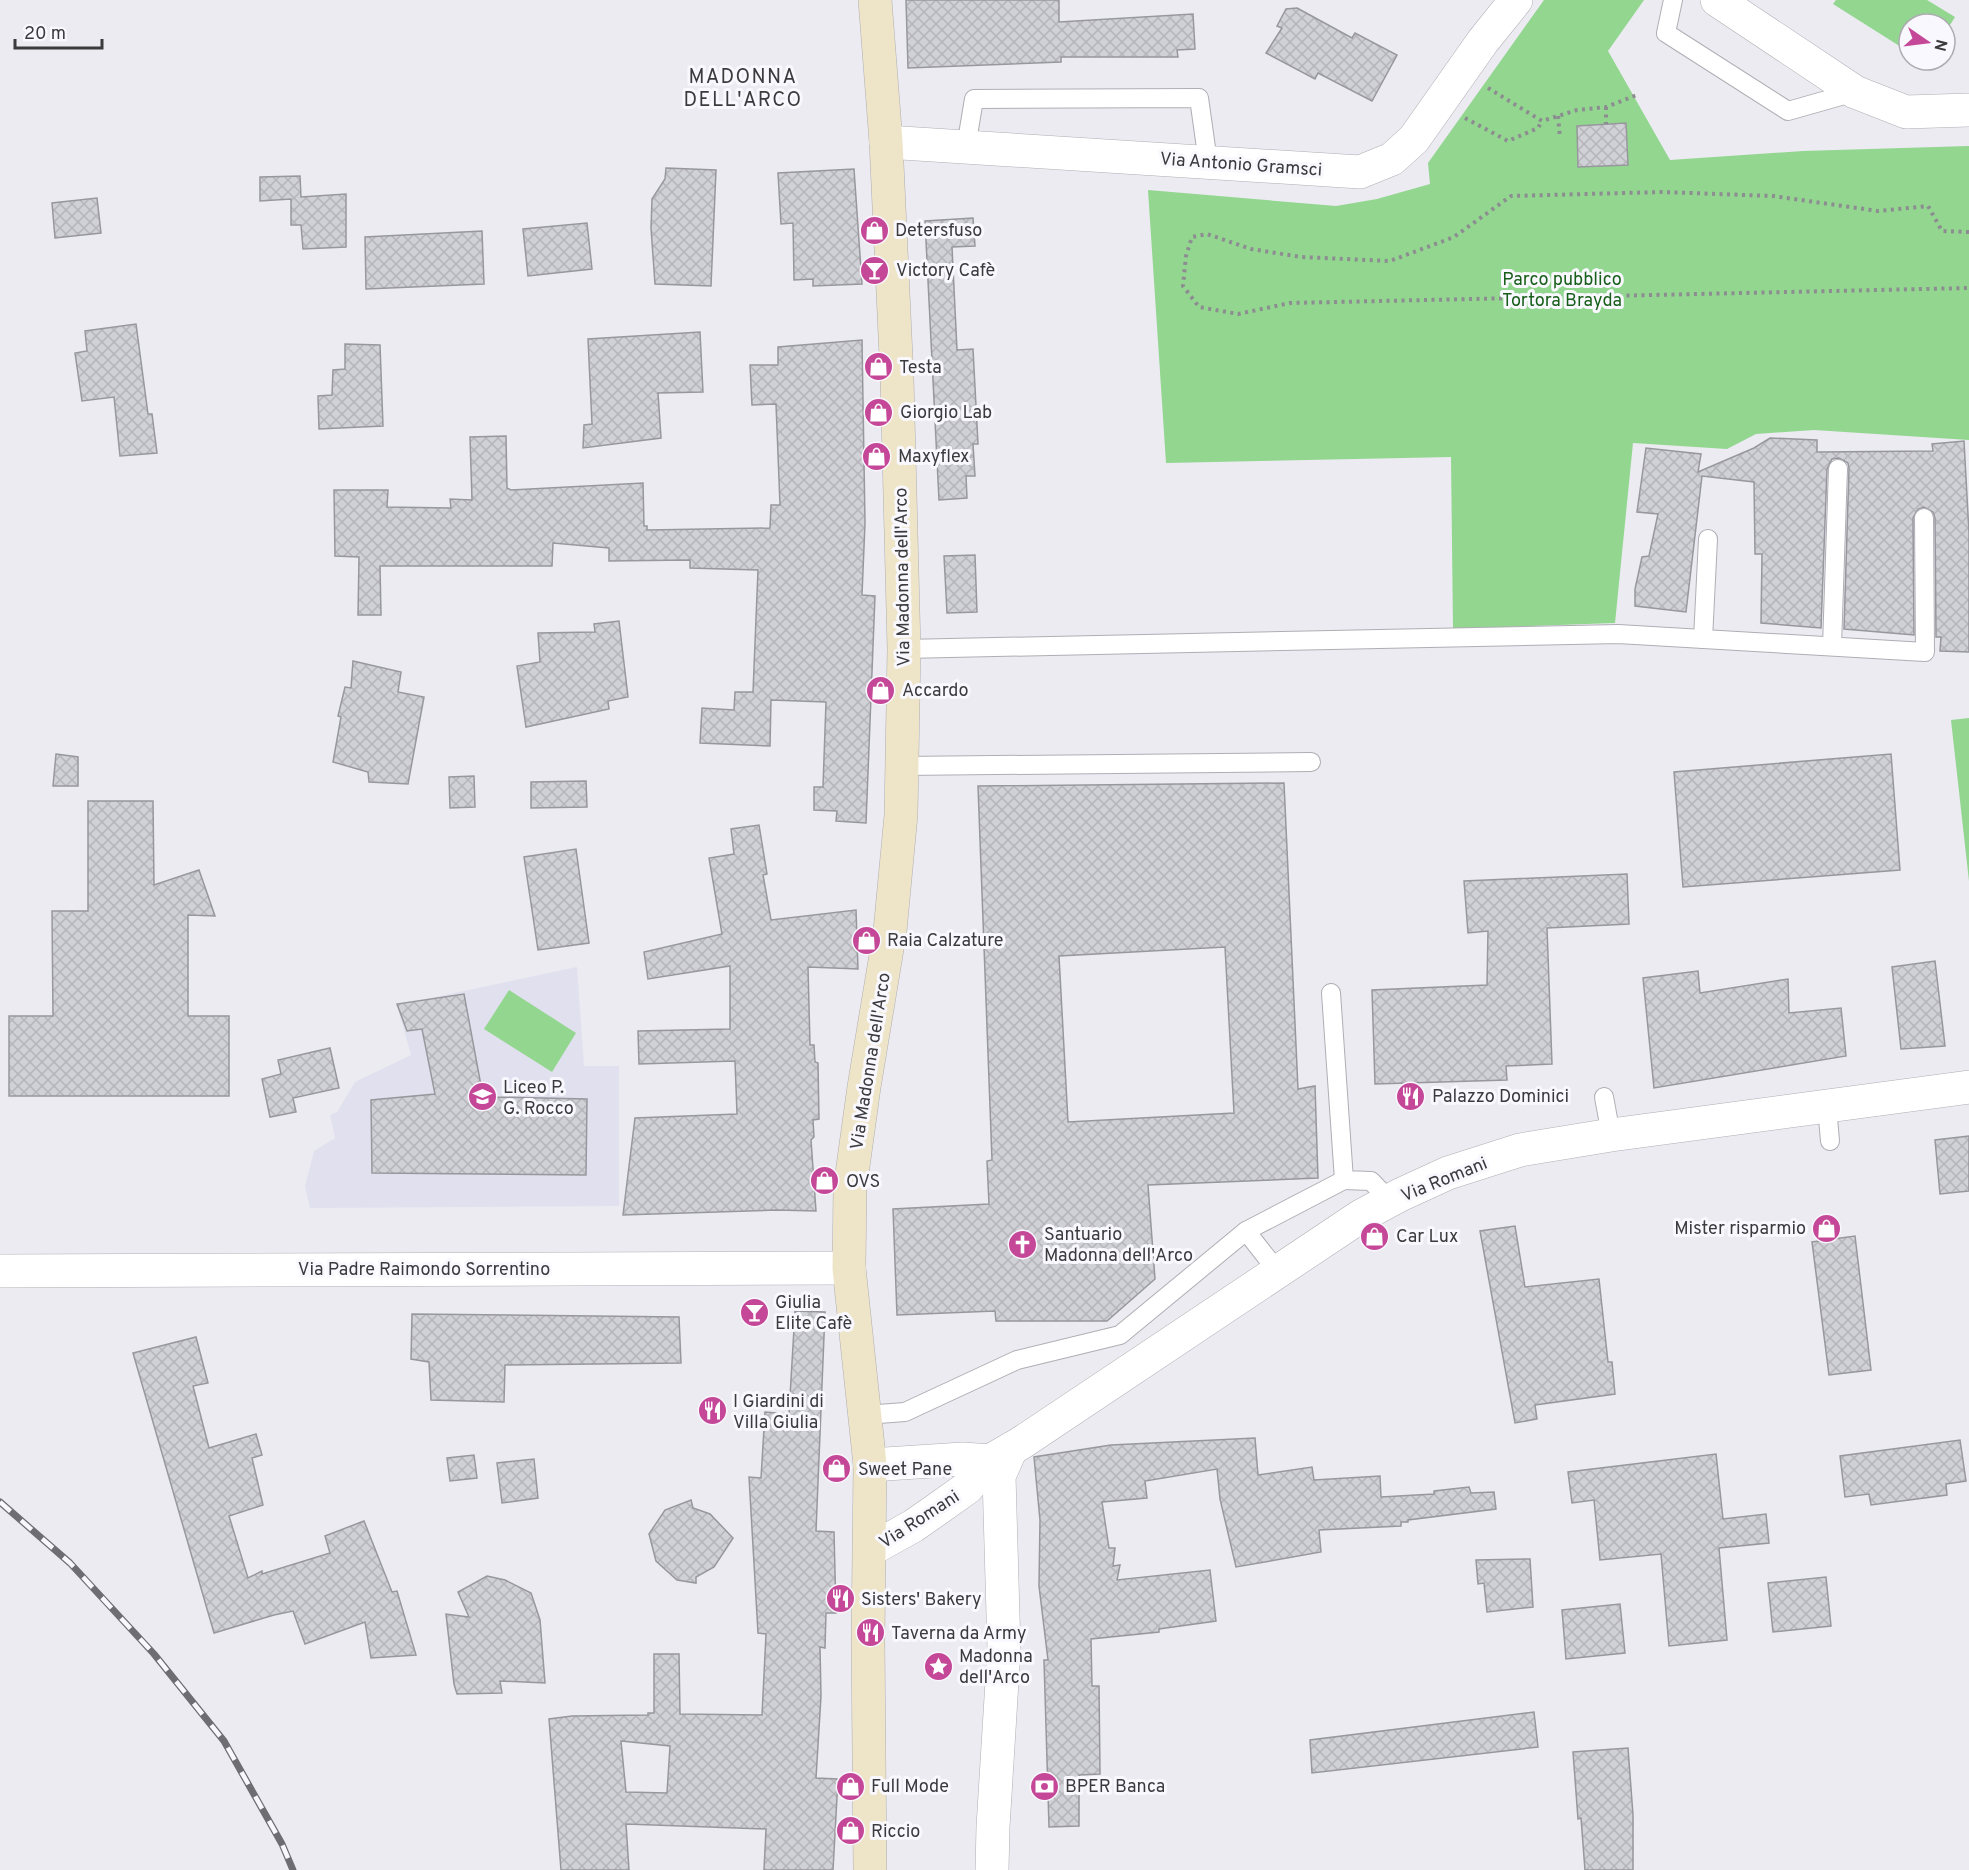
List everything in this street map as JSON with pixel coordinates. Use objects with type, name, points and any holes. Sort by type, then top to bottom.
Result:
[{"type":"main road","name":"Via Madonna dell'Arco","points":[[870,1870],[868,1639],[870,1465],[849,1268],[850,1188],[890,931],[902,815],[904,650],[897,378],[886,142],[875,0]]},
{"type":"street","name":"Via Antonio Gramsci","points":[[886,142],[1360,172],[1392,159],[1414,139],[1516,0]]},
{"type":"street","points":[[1717,0],[1855,92],[1906,112],[1969,110]]},
{"type":"street","name":"Via Romani","points":[[870,1550],[913,1526],[967,1488],[1001,1455],[1361,1216],[1448,1173],[1520,1150],[1611,1135],[1969,1087]]},
{"type":"street","name":"Via Padre Raimondo Sorrentino","points":[[0,1270],[849,1268]]},
{"type":"street","points":[[992,1870],[1004,1649],[999,1476],[1001,1455]]},
{"type":"street","name":"Via Romani","points":[[870,1465],[1001,1455]]},
{"type":"lane","points":[[1673,0],[1666,33],[1788,111],[1855,92]]},
{"type":"lane","points":[[966,147],[974,99],[1199,98],[1208,162]]},
{"type":"lane","points":[[1832,646],[1838,469]]},
{"type":"lane","points":[[904,650],[1618,634],[1925,652],[1924,518]]},
{"type":"lane","points":[[1703,639],[1708,539]]},
{"type":"lane","points":[[902,766],[1311,762]]},
{"type":"lane","points":[[1332,993],[1344,1180]]},
{"type":"lane","points":[[1604,1097],[1611,1135]]},
{"type":"lane","points":[[1827,1107],[1830,1141]]},
{"type":"lane","points":[[865,1415],[905,1412],[1017,1360],[1119,1335],[1246,1231],[1344,1180],[1371,1181],[1390,1201]]},
{"type":"lane","points":[[1246,1231],[1278,1272]]},
{"type":"path","points":[[1480,82],[1542,122]]},
{"type":"path","points":[[1458,114],[1508,141],[1558,116],[1577,110],[1605,107],[1637,95]]},
{"type":"path","points":[[1605,107],[1606,124]]},
{"type":"path","points":[[1558,116],[1560,138]]},
{"type":"path","points":[[1969,232],[1942,231],[1928,206],[1878,211],[1773,196],[1662,192],[1511,196],[1454,237],[1390,261],[1301,257],[1251,249],[1207,234],[1192,237],[1186,256],[1183,286],[1199,307],[1238,314],[1290,303],[1969,288]]},
{"type":"shaded area","name":"Liceo P. G. Rocco","points":[[577,967],[584,1066],[619,1066],[619,1206],[310,1208],[305,1186],[314,1151],[335,1138],[330,1115],[337,1112],[355,1082],[411,1055],[397,1005]]},
{"type":"green space","name":"Parco pubblico Tortora Brayda","points":[[1544,0],[1644,0],[1608,51],[1670,160],[1803,151],[1969,146],[1969,440],[1814,430],[1756,434],[1727,449],[1633,443],[1615,623],[1453,629],[1451,457],[1166,463],[1148,190],[1336,206],[1377,199],[1430,184],[1428,163]]},
{"type":"green space","points":[[1836,0],[1927,0],[1947,12],[1897,12],[1897,44],[1833,4]]},
{"type":"green space","points":[[1969,718],[1969,881],[1951,720]]},
{"type":"green space","points":[[509,990],[576,1033],[552,1072],[484,1029]]},
{"type":"building","points":[[906,0],[1059,0],[1059,22],[1193,14],[1195,49],[1177,50],[1178,57],[1061,57],[1061,62],[908,68]]},
{"type":"building","points":[[1297,8],[1352,38],[1355,33],[1397,55],[1372,101],[1318,73],[1315,79],[1266,53],[1282,28],[1277,26],[1286,9]]},
{"type":"building","points":[[1626,123],[1628,165],[1578,167],[1577,126]]},
{"type":"building","points":[[666,168],[716,170],[711,286],[655,284],[651,228],[652,199],[665,179]]},
{"type":"building","points":[[854,169],[862,284],[813,286],[813,279],[794,280],[793,223],[781,224],[778,173]]},
{"type":"building","points":[[300,176],[301,197],[346,194],[346,247],[303,249],[301,225],[291,225],[291,199],[260,201],[260,177]]},
{"type":"building","points":[[97,198],[101,233],[55,238],[52,203]]},
{"type":"building","points":[[973,218],[975,246],[952,247],[957,350],[973,349],[978,444],[973,444],[975,476],[966,476],[967,498],[939,500],[925,221]]},
{"type":"building","points":[[587,223],[592,269],[528,276],[523,229]]},
{"type":"building","points":[[482,231],[484,284],[366,289],[365,237]]},
{"type":"building","points":[[136,324],[148,414],[152,414],[157,453],[120,456],[114,397],[82,401],[75,353],[87,351],[85,331]]},
{"type":"building","points":[[700,332],[703,392],[658,393],[661,438],[583,448],[584,425],[592,424],[588,339]]},
{"type":"building","points":[[862,340],[865,523],[862,595],[875,596],[866,823],[836,821],[837,811],[814,810],[814,787],[823,787],[826,702],[771,700],[770,746],[700,743],[702,708],[734,710],[735,692],[753,692],[758,570],[690,568],[690,560],[609,561],[609,548],[553,543],[552,566],[380,566],[381,615],[358,615],[359,557],[335,556],[334,490],[388,490],[387,507],[451,508],[450,499],[472,500],[470,437],[506,436],[507,488],[511,490],[643,483],[644,526],[647,526],[647,530],[770,528],[771,505],[780,505],[776,404],[752,405],[750,365],[778,365],[778,347]]},
{"type":"building","points":[[345,344],[380,345],[383,426],[319,429],[318,396],[332,395],[333,370],[345,369]]},
{"type":"building","points":[[1770,438],[1817,440],[1817,452],[1933,451],[1932,444],[1964,441],[1969,533],[1969,652],[1940,651],[1941,637],[1936,637],[1935,518],[1933,512],[1924,507],[1918,509],[1913,518],[1914,635],[1844,629],[1849,469],[1848,463],[1839,458],[1832,459],[1827,469],[1821,628],[1761,623],[1762,554],[1755,554],[1754,482],[1702,476],[1686,612],[1635,606],[1635,589],[1642,557],[1649,556],[1658,514],[1637,512],[1646,448],[1701,454],[1698,472],[1754,448]]},
{"type":"building","points":[[975,555],[977,612],[947,613],[944,556]]},
{"type":"building","points":[[619,621],[628,697],[608,701],[609,709],[526,727],[517,666],[540,662],[538,633],[595,632],[594,624]]},
{"type":"building","points":[[353,661],[401,672],[398,692],[424,697],[408,784],[369,782],[368,772],[333,762],[341,717],[338,716],[345,687],[351,688]]},
{"type":"building","points":[[56,754],[78,757],[78,786],[53,786]]},
{"type":"building","points":[[1891,754],[1900,870],[1683,887],[1674,772]]},
{"type":"building","points":[[474,776],[475,807],[450,808],[449,777]]},
{"type":"building","points":[[586,781],[587,807],[531,808],[531,782]]},
{"type":"building","points":[[1284,783],[1298,1089],[1315,1086],[1318,1178],[1148,1185],[1155,1279],[1107,1321],[996,1321],[995,1311],[897,1315],[893,1209],[989,1204],[987,1161],[992,1160],[978,786]],"holes":[[[1225,947],[1234,1113],[1068,1122],[1059,956]]]},
{"type":"building","points":[[88,801],[153,801],[154,885],[199,870],[215,916],[188,915],[188,1016],[229,1016],[229,1096],[9,1096],[9,1016],[53,1016],[52,911],[88,911]]},
{"type":"building","points":[[759,825],[767,874],[763,875],[771,920],[856,910],[858,969],[808,967],[810,1045],[814,1045],[815,1062],[818,1063],[819,1119],[813,1120],[814,1137],[811,1140],[816,1211],[776,1210],[623,1215],[635,1118],[737,1114],[735,1061],[639,1064],[638,1031],[730,1029],[730,966],[648,979],[644,952],[722,934],[709,858],[734,854],[731,829]]},
{"type":"building","points":[[576,849],[589,943],[538,950],[524,857]]},
{"type":"building","points":[[1627,874],[1629,924],[1547,928],[1552,1064],[1506,1066],[1507,1080],[1375,1084],[1372,990],[1487,985],[1488,931],[1468,933],[1464,881]]},
{"type":"building","points":[[1935,961],[1945,1046],[1901,1049],[1892,967]]},
{"type":"building","points":[[1698,971],[1700,993],[1788,979],[1789,1013],[1841,1008],[1846,1056],[1654,1088],[1643,978]]},
{"type":"building","points":[[464,994],[482,1091],[490,1090],[490,1097],[587,1099],[586,1175],[372,1173],[371,1100],[435,1094],[422,1029],[407,1031],[397,1004]]},
{"type":"building","points":[[330,1048],[339,1088],[293,1098],[296,1112],[270,1117],[262,1079],[281,1074],[278,1060]]},
{"type":"building","points":[[1969,1136],[1969,1191],[1940,1194],[1935,1140]]},
{"type":"building","points":[[1515,1226],[1525,1287],[1599,1279],[1608,1362],[1612,1362],[1615,1394],[1535,1405],[1537,1419],[1515,1423],[1480,1231]]},
{"type":"building","points":[[1855,1236],[1871,1370],[1829,1375],[1812,1242]]},
{"type":"building","points":[[795,1311],[825,1312],[816,1531],[834,1532],[836,1613],[826,1613],[825,1648],[820,1647],[821,1696],[816,1778],[838,1779],[833,1870],[764,1870],[766,1829],[626,1824],[629,1870],[561,1870],[549,1719],[654,1713],[654,1654],[679,1654],[680,1714],[762,1715],[766,1634],[758,1633],[749,1477],[761,1478],[765,1412],[789,1414]],"holes":[[[621,1741],[670,1746],[667,1793],[626,1792]]]},
{"type":"building","points":[[412,1314],[679,1317],[681,1363],[505,1365],[504,1402],[431,1400],[429,1362],[411,1359]]},
{"type":"building","points":[[196,1337],[208,1383],[193,1386],[209,1448],[256,1434],[262,1455],[252,1458],[263,1505],[229,1516],[248,1578],[262,1571],[262,1574],[330,1553],[325,1536],[364,1521],[392,1592],[397,1591],[416,1655],[371,1658],[365,1622],[305,1644],[293,1611],[214,1633],[133,1353]]},
{"type":"building","points":[[1255,1438],[1258,1475],[1312,1467],[1314,1480],[1380,1476],[1381,1497],[1434,1494],[1434,1491],[1469,1487],[1471,1493],[1494,1492],[1496,1509],[1408,1520],[1408,1522],[1401,1522],[1401,1526],[1319,1530],[1321,1552],[1236,1567],[1220,1499],[1217,1469],[1145,1481],[1147,1498],[1102,1502],[1109,1548],[1115,1548],[1113,1566],[1120,1565],[1117,1580],[1210,1570],[1216,1621],[1159,1629],[1159,1632],[1091,1639],[1092,1686],[1099,1686],[1100,1774],[1079,1775],[1079,1826],[1049,1827],[1044,1660],[1048,1660],[1039,1586],[1040,1520],[1034,1457],[1111,1445]]},
{"type":"building","points":[[1960,1440],[1966,1481],[1946,1484],[1947,1495],[1871,1505],[1869,1494],[1845,1497],[1840,1456]]},
{"type":"building","points":[[1716,1454],[1723,1519],[1766,1514],[1769,1543],[1719,1548],[1727,1640],[1669,1646],[1661,1554],[1600,1560],[1594,1500],[1572,1503],[1568,1472]]},
{"type":"building","points":[[474,1455],[477,1478],[450,1481],[447,1458]]},
{"type":"building","points":[[534,1459],[538,1498],[502,1503],[497,1463]]},
{"type":"building","points":[[691,1500],[693,1508],[710,1514],[733,1538],[714,1567],[696,1577],[696,1583],[677,1580],[656,1561],[649,1534],[665,1510]]},
{"type":"building","points":[[1530,1559],[1533,1607],[1487,1612],[1484,1583],[1478,1584],[1476,1560]]},
{"type":"building","points":[[487,1576],[505,1580],[531,1593],[540,1620],[545,1683],[500,1681],[502,1693],[457,1694],[446,1614],[469,1617],[458,1592]]},
{"type":"building","points":[[1826,1577],[1831,1626],[1773,1632],[1768,1583]]},
{"type":"building","points":[[1620,1604],[1625,1653],[1566,1659],[1562,1610]]},
{"type":"building","points":[[1534,1712],[1538,1747],[1312,1773],[1310,1740]]},
{"type":"building","points":[[1628,1748],[1633,1815],[1633,1870],[1585,1870],[1581,1818],[1578,1819],[1573,1752]]},
{"type":"railway","points":[[0,1502],[70,1563],[154,1654],[224,1741],[282,1844],[293,1870]]},
{"type":"place","name":"Detersfuso","points":[[874,230]]},
{"type":"place","name":"Victory Cafè","points":[[875,270]]},
{"type":"place","name":"Testa","points":[[878,367]]},
{"type":"place","name":"Giorgio Lab","points":[[879,412]]},
{"type":"place","name":"Maxyflex","points":[[877,456]]},
{"type":"place","name":"Accardo","points":[[881,690]]},
{"type":"place","name":"Raia Calzature","points":[[866,940]]},
{"type":"place","name":"Palazzo Dominici","points":[[1411,1096]]},
{"type":"place","name":"Liceo P. G. Rocco","points":[[482,1097]]},
{"type":"place","name":"OVS","points":[[825,1181]]},
{"type":"place","name":"Mister risparmio","points":[[1827,1228]]},
{"type":"place","name":"Car Lux","points":[[1375,1236]]},
{"type":"place","name":"Santuario Madonna dell'Arco","points":[[1023,1244]]},
{"type":"place","name":"Giulia Elite Cafè","points":[[754,1312]]},
{"type":"place","name":"I Giardini di Villa Giulia","points":[[712,1411]]},
{"type":"place","name":"Sweet Pane","points":[[837,1469]]},
{"type":"place","name":"Sisters' Bakery","points":[[840,1599]]},
{"type":"place","name":"Taverna da Army","points":[[870,1633]]},
{"type":"place","name":"Madonna dell'Arco","points":[[938,1666]]},
{"type":"place","name":"Full Mode","points":[[850,1786]]},
{"type":"place","name":"BPER Banca","points":[[1044,1786]]},
{"type":"place","name":"Riccio","points":[[850,1831]]},
{"type":"district","name":"MADONNA DELL'ARCO","points":[[743,88]]}]
